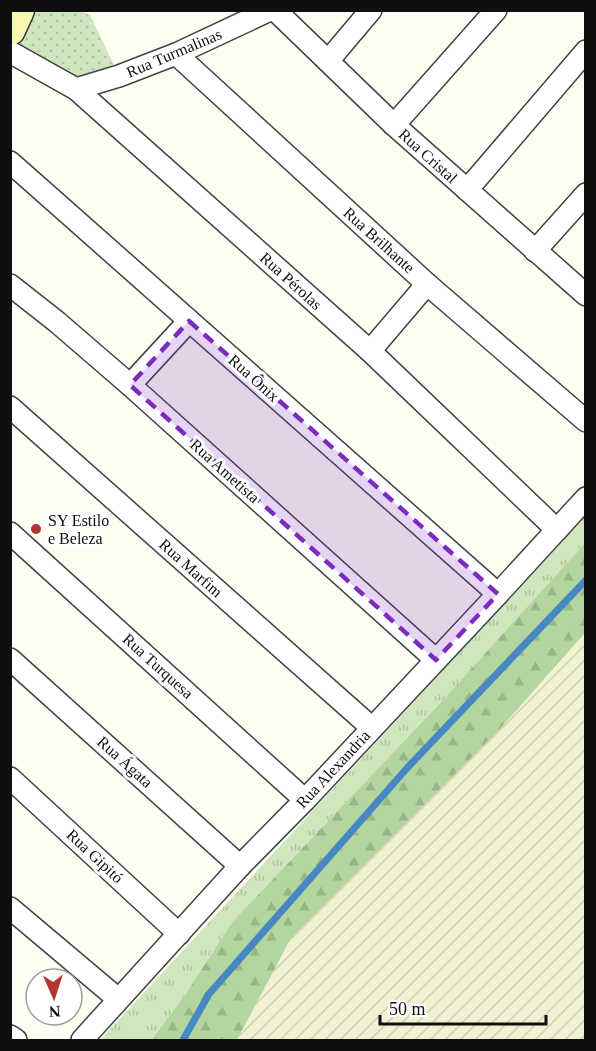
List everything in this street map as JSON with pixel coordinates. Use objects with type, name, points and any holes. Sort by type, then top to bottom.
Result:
[{"type":"main road","points":[[10,30],[19,10]]},
{"type":"street","name":"Rua Turmalinas","points":[[76,89],[119,76],[176,54],[270,10]]},
{"type":"street","name":"Rua Cristal","points":[[275,10],[394,125],[585,296]]},
{"type":"street","points":[[328,62],[372,10]]},
{"type":"street","points":[[394,125],[496,10]]},
{"type":"street","points":[[466,190],[585,51]]},
{"type":"street","name":"Rua Pérolas","points":[[10,52],[76,89],[370,351],[557,530]]},
{"type":"street","name":"Rua Brilhante","points":[[176,54],[427,284],[585,422]]},
{"type":"street","name":"Rua Ônix","points":[[10,162],[498,594]]},
{"type":"street","points":[[535,251],[585,194]]},
{"type":"street","points":[[370,351],[427,284]]},
{"type":"street","name":"Rua Ametista","points":[[10,285],[130,385],[436,660]]},
{"type":"street","points":[[130,385],[189,321]]},
{"type":"street","name":"Rua Marfim","points":[[10,407],[372,728]]},
{"type":"street","name":"Rua Alexandria","points":[[82,1041],[240,866],[498,594],[585,498]]},
{"type":"street","name":"Rua Turquesa","points":[[10,533],[304,800]]},
{"type":"street","name":"Rua Ágata","points":[[10,659],[240,866]]},
{"type":"street","name":"Rua Gipitó","points":[[10,778],[179,934]]},
{"type":"street","points":[[10,908],[118,999]]},
{"type":"street","points":[[10,1036],[16,1041]]},
{"type":"highlighted area","points":[[189,321],[498,594],[436,660],[130,385]]},
{"type":"green space","points":[[19,11],[79,11],[90,15],[119,76],[76,89],[11,52]]},
{"type":"green space","points":[[585,517],[585,543],[442,701],[233,921],[183,998],[151,1040],[100,1040]]},
{"type":"green space","points":[[585,543],[585,633],[497,732],[291,938],[237,1040],[151,1040],[183,998],[233,921],[442,701]]},
{"type":"green space","points":[[585,633],[585,1040],[237,1040],[291,938],[497,732]]},
{"type":"waterway","points":[[183,1040],[209,994],[408,767],[586,580]]},
{"type":"place","name":"SY Estilo e Beleza","points":[[36,529]]}]
